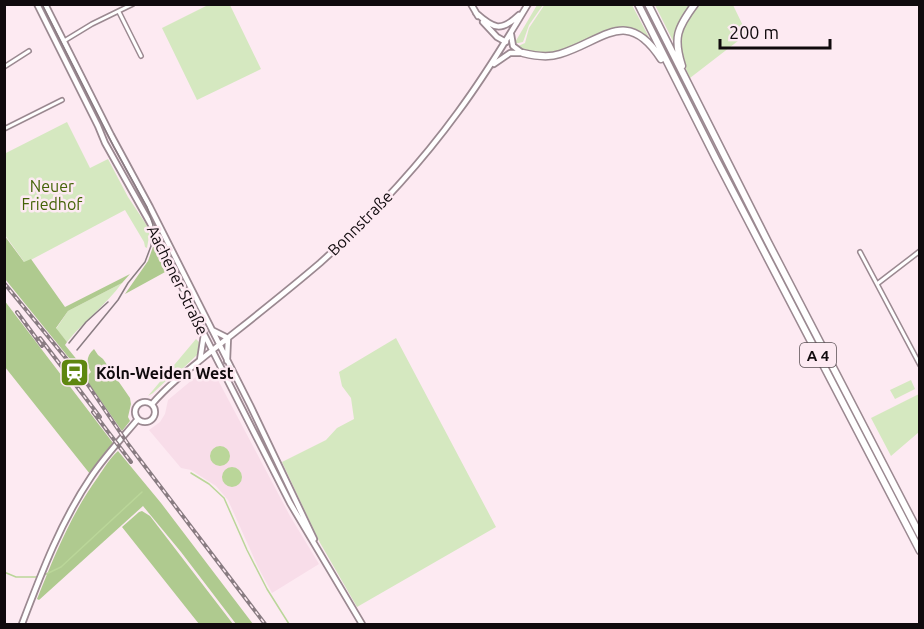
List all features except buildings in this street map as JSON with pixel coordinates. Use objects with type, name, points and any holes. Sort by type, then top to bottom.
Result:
[{"type":"highway","name":"A 4","points":[[638,4],[920,551]]},
{"type":"highway","name":"A 4","points":[[648,4],[920,535]]},
{"type":"highway","points":[[687,81],[677,52],[677,34],[681,23],[695,4]]},
{"type":"highway","points":[[523,53],[541,56],[554,55],[611,32],[630,32],[650,43],[674,77]]},
{"type":"main road","name":"Aachener Straße","points":[[37,4],[103,139],[150,223],[290,503],[362,624]]},
{"type":"main road","name":"Aachener Straße","points":[[45,4],[212,330],[321,555]]},
{"type":"main road","points":[[471,4],[488,28],[506,42]]},
{"type":"main road","points":[[476,14],[488,23],[499,27],[508,25],[527,7]]},
{"type":"main road","name":"Bonnstraße","points":[[152,404],[182,375],[306,275],[382,202],[424,155],[452,119],[506,42],[527,7]]},
{"type":"main road","points":[[512,32],[513,46],[523,53]]},
{"type":"main road","points":[[53,36],[64,41],[59,49]]},
{"type":"main road","points":[[489,67],[510,53],[523,53]]},
{"type":"main road","points":[[103,139],[112,147],[116,143]]},
{"type":"main road","points":[[212,330],[228,338],[227,361]]},
{"type":"main road","points":[[200,360],[204,334]]},
{"type":"main road","points":[[142,401],[152,404],[156,410],[153,418],[148,422],[138,419],[135,411],[137,405],[142,401]]},
{"type":"main road","points":[[22,624],[60,532],[82,491],[115,444],[138,419]]},
{"type":"street","points":[[64,41],[133,4]]},
{"type":"street","points":[[119,12],[141,56]]},
{"type":"street","points":[[4,67],[29,51]]},
{"type":"street","points":[[4,129],[62,100]]},
{"type":"street","points":[[860,252],[919,364]]},
{"type":"street","points":[[877,284],[918,253],[920,259]]},
{"type":"shaded area","points":[[4,235],[24,262],[31,259],[65,307],[130,274],[122,283],[68,311],[56,328],[67,342],[65,345],[78,361],[78,369],[5,279]]},
{"type":"shaded area","points":[[154,244],[167,271],[125,294],[148,261]]},
{"type":"shaded area","points":[[4,300],[113,443],[90,474],[5,367]]},
{"type":"shaded area","points":[[94,349],[130,398],[128,417],[130,421],[122,431],[85,378],[91,372],[88,360],[89,354]]},
{"type":"shaded area","points":[[210,365],[290,516],[319,564],[272,593],[228,500],[216,486],[191,470],[181,468],[149,430],[160,422],[165,414],[168,400]]},
{"type":"shaded area","points":[[220,446],[227,449],[230,456],[227,463],[220,466],[213,463],[210,456],[213,449]]},
{"type":"shaded area","points":[[118,451],[161,503],[253,624],[236,624],[143,506],[39,600],[37,599],[79,506],[107,463]]},
{"type":"shaded area","points":[[232,467],[239,470],[242,477],[239,484],[232,487],[225,484],[222,477],[225,470]]},
{"type":"shaded area","points":[[142,511],[150,516],[233,624],[199,624],[122,527]]},
{"type":"green space","points":[[545,4],[632,5],[651,41],[624,29],[551,54],[533,53],[516,47],[525,43],[529,28]]},
{"type":"green space","points":[[208,5],[230,5],[261,69],[197,100],[162,28]]},
{"type":"green space","points":[[537,5],[543,5],[529,25],[523,42],[514,44]]},
{"type":"green space","points":[[655,5],[692,5],[680,23],[674,43]]},
{"type":"green space","points":[[697,5],[733,5],[747,34],[690,78],[682,57],[680,35],[685,20]]},
{"type":"green space","name":"Neuer Friedhof","points":[[67,122],[90,168],[108,159],[128,197],[150,230],[147,248],[125,210],[25,263],[5,235],[4,154]]},
{"type":"green space","points":[[122,283],[67,342],[56,329],[68,311]]},
{"type":"green space","points":[[396,338],[496,527],[357,607],[319,541],[282,462],[326,440],[337,428],[354,419],[351,398],[342,386],[339,372]]},
{"type":"green space","points":[[196,339],[201,344],[197,355],[148,396]]},
{"type":"green space","points":[[911,380],[915,389],[895,399],[890,390]]},
{"type":"green space","points":[[919,394],[919,432],[891,456],[871,418]]},
{"type":"waterway","points":[[191,473],[209,484],[224,498],[267,589],[289,624]]},
{"type":"waterway","points":[[42,576],[61,567],[142,492]]},
{"type":"waterway","points":[[4,572],[16,577],[37,577]]},
{"type":"tram line","points":[[42,4],[147,207],[153,225],[151,246],[145,262],[118,300],[77,350]]},
{"type":"tram line","points":[[69,343],[86,322],[108,302]]},
{"type":"railway","points":[[4,283],[88,385],[128,444],[265,624]]},
{"type":"railway","points":[[17,312],[42,346]]},
{"type":"railway","points":[[40,338],[100,417]]},
{"type":"railway","points":[[93,412],[131,462]]},
{"type":"place","name":"Köln-Weiden West","points":[[75,373]]}]
